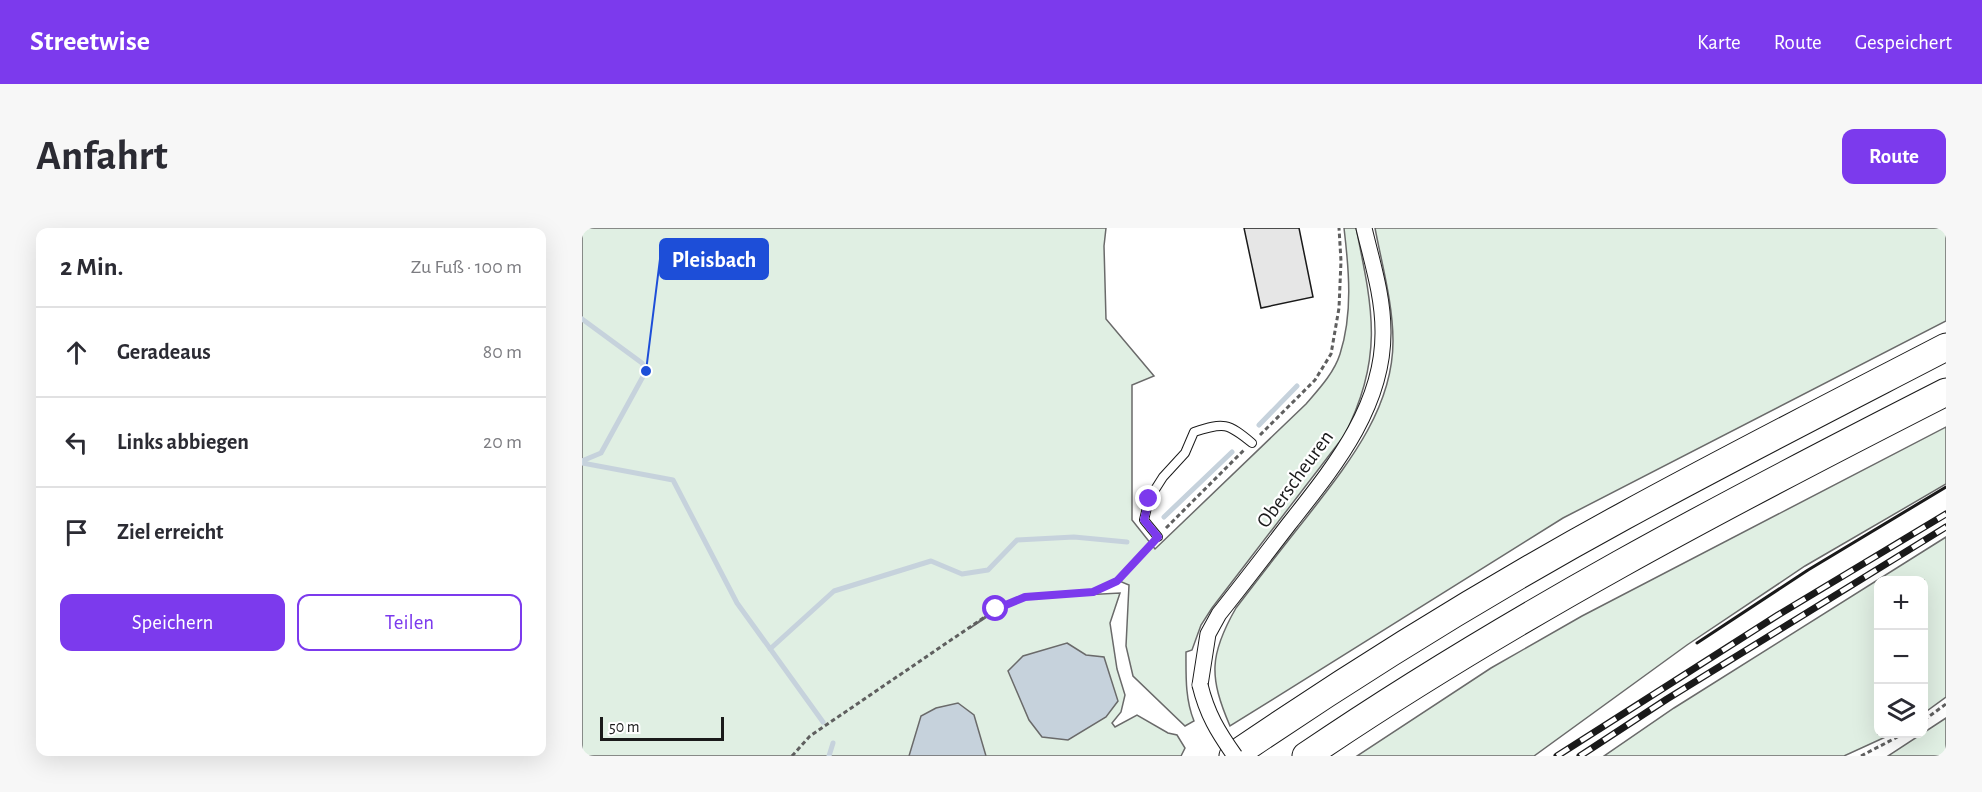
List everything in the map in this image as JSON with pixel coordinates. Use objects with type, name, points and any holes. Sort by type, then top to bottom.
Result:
[{"type":"highway","points":[[1234,756],[1310,704],[1439,624],[1623,516],[1946,347]]},
{"type":"highway","points":[[1306,756],[1502,633],[1631,558],[1807,463],[1946,392]]},
{"type":"street","name":"Oberscheuren","points":[[1234,756],[1217,731],[1206,708],[1200,685],[1208,634],[1219,614],[1336,464],[1366,411],[1379,366],[1383,332],[1379,295],[1364,228]]},
{"type":"lane","points":[[1158,537],[1144,520],[1149,499],[1163,477],[1185,453],[1194,432],[1216,425],[1234,428],[1252,443]]},
{"type":"path","points":[[792,756],[810,736],[996,609],[1025,597],[1093,592],[1117,581],[1315,380],[1330,354],[1339,308],[1341,261],[1339,228]]},
{"type":"path","points":[[1928,717],[1946,704]]},
{"type":"path","points":[[1861,756],[1895,738]]},
{"type":"green space","points":[[582,228],[1106,228],[1104,246],[1106,319],[1154,376],[1132,385],[1132,520],[1155,549],[1306,404],[1330,374],[1340,354],[1347,323],[1348,276],[1344,228],[1356,228],[1370,309],[1370,358],[1357,408],[1344,436],[1212,608],[1201,625],[1192,650],[1186,652],[1188,696],[1194,721],[1185,726],[1133,676],[1126,646],[1129,585],[1117,580],[1092,591],[1024,596],[995,609],[970,628],[996,611],[1026,598],[1120,593],[1110,623],[1117,669],[1125,695],[1121,712],[1112,723],[1115,727],[1137,715],[1168,733],[1177,735],[1185,748],[1181,756],[582,756]]},
{"type":"green space","points":[[1375,228],[1946,228],[1946,321],[1563,518],[1230,726],[1218,694],[1215,666],[1221,639],[1227,625],[1236,608],[1351,457],[1365,436],[1385,390],[1391,366],[1393,327]]},
{"type":"green space","points":[[1946,427],[1946,484],[1805,566],[1687,645],[1534,756],[1357,756],[1491,668],[1582,616]]},
{"type":"green space","points":[[1946,537],[1946,697],[1928,710],[1928,576],[1884,576]]},
{"type":"green space","points":[[1874,582],[1874,738],[1883,738],[1844,756],[1604,756],[1674,708]]},
{"type":"green space","points":[[1946,718],[1946,756],[1888,756],[1915,738],[1928,738],[1928,730]]},
{"type":"shaded area","points":[[1067,643],[1086,655],[1104,657],[1118,701],[1106,717],[1068,740],[1042,737],[1029,720],[1008,671],[1023,656]]},
{"type":"shaded area","points":[[958,703],[974,715],[986,756],[909,756],[921,716],[936,708]]},
{"type":"building","points":[[1244,228],[1299,228],[1313,297],[1261,308]]},
{"type":"waterway","points":[[582,319],[642,363],[646,371],[601,453],[582,461]]},
{"type":"waterway","points":[[1259,425],[1297,386]]},
{"type":"waterway","points":[[1164,517],[1232,452]]},
{"type":"waterway","points":[[582,463],[673,480],[737,603],[823,722]]},
{"type":"waterway","points":[[770,649],[834,591],[931,561],[962,574],[988,570],[1017,540],[1074,537],[1127,542]]},
{"type":"waterway","points":[[829,756],[833,743]]},
{"type":"railway","points":[[1557,756],[1778,615],[1946,514]]},
{"type":"railway","points":[[1580,756],[1667,699],[1946,527]]},
{"type":"wall","points":[[1697,643],[1808,570],[1946,487]]},
{"type":"place","name":"Pleisbach","points":[[646,371]]},
{"type":"route","points":[[996,609],[1025,597],[1093,592],[1117,581],[1158,537],[1144,520],[1149,499]]}]
